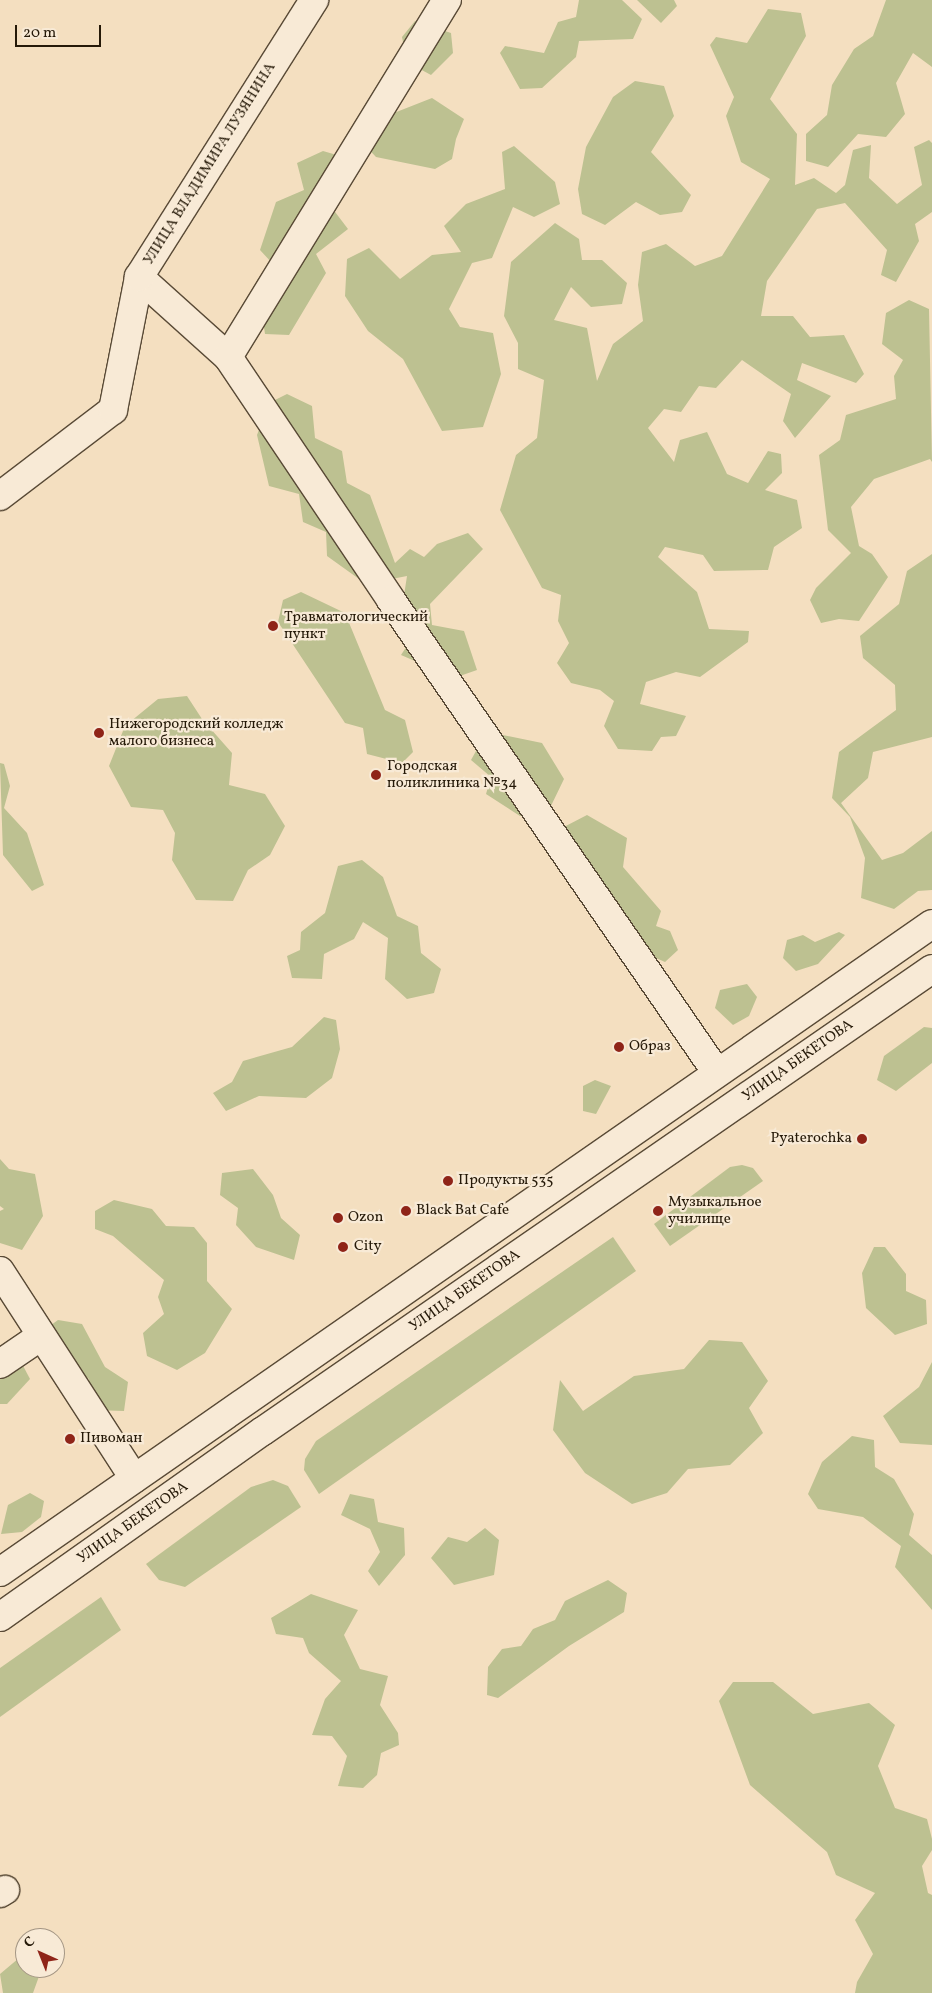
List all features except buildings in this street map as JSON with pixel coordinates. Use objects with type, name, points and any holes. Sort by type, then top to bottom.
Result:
[{"type":"street","name":"УЛИЦА ВЛАДИМИРА ЛУЗЯНИНА","points":[[314,0],[139,277],[228,357],[391,600],[717,1073]]},
{"type":"street","points":[[228,357],[447,0]]},
{"type":"street","points":[[0,496],[113,410],[139,277]]},
{"type":"street","points":[[0,1572],[932,924]]},
{"type":"street","name":"УЛИЦА БЕКЕТОВА","points":[[0,1617],[263,1431],[932,969]]},
{"type":"street","points":[[0,1271],[134,1478]]},
{"type":"street","points":[[4,1354],[41,1336]]},
{"type":"green space","points":[[579,0],[622,0],[642,19],[633,39],[579,41],[576,57],[542,88],[520,89],[500,53],[505,46],[544,53],[558,22],[576,17]]},
{"type":"green space","points":[[637,0],[674,0],[677,6],[661,23]]},
{"type":"green space","points":[[886,0],[932,0],[932,67],[913,53],[896,83],[905,114],[886,137],[858,134],[828,167],[806,161],[806,134],[827,115],[832,85],[854,49],[873,36]]},
{"type":"green space","points":[[768,9],[801,13],[806,36],[770,99],[797,134],[795,185],[814,178],[836,193],[845,185],[853,150],[871,145],[869,178],[897,204],[922,185],[914,147],[929,140],[932,143],[932,212],[915,224],[919,241],[896,282],[881,275],[887,250],[845,203],[817,209],[767,281],[761,316],[793,316],[810,337],[844,335],[864,374],[856,383],[802,363],[797,380],[831,396],[795,438],[783,421],[791,394],[742,360],[716,388],[699,386],[681,412],[664,409],[648,428],[674,462],[680,440],[707,432],[727,474],[748,483],[768,451],[781,454],[782,473],[765,490],[797,500],[802,528],[774,547],[768,570],[714,571],[703,555],[665,547],[658,557],[697,592],[709,629],[749,631],[748,642],[700,677],[676,672],[646,682],[640,704],[686,716],[676,736],[661,737],[652,751],[618,749],[604,726],[614,701],[600,690],[571,683],[557,663],[569,643],[558,621],[561,595],[542,588],[500,510],[516,455],[537,438],[544,380],[518,369],[518,343],[504,316],[511,262],[555,223],[579,239],[582,260],[602,260],[627,283],[622,304],[591,307],[571,287],[554,320],[587,328],[597,381],[613,344],[643,321],[638,285],[642,252],[666,244],[695,266],[722,256],[770,179],[741,162],[726,116],[734,97],[710,45],[716,37],[747,43]]},
{"type":"green space","points":[[415,21],[451,33],[453,53],[431,75],[407,62],[402,37]]},
{"type":"green space","points":[[635,81],[664,86],[674,116],[651,152],[691,195],[682,212],[660,215],[636,202],[605,225],[582,214],[578,189],[586,147],[613,97]]},
{"type":"green space","points":[[432,98],[464,119],[456,139],[452,159],[435,169],[376,157],[359,139],[371,122]]},
{"type":"green space","points":[[514,146],[555,182],[560,204],[534,217],[513,207],[492,258],[472,263],[449,309],[460,327],[493,333],[501,374],[483,427],[442,431],[403,359],[368,331],[345,296],[347,259],[369,248],[400,279],[432,255],[461,252],[444,226],[466,204],[505,189],[502,152]]},
{"type":"green space","points":[[323,151],[347,158],[353,179],[326,200],[348,229],[316,254],[326,273],[289,335],[265,334],[257,280],[272,263],[260,250],[276,202],[304,190],[297,163]]},
{"type":"green space","points":[[909,300],[929,309],[932,462],[930,459],[874,479],[851,507],[859,546],[872,554],[888,577],[859,621],[839,619],[821,623],[810,600],[816,588],[851,553],[828,530],[819,455],[840,440],[846,415],[896,399],[894,376],[903,360],[882,344],[886,313]]},
{"type":"green space","points":[[287,394],[312,406],[315,438],[342,451],[347,483],[370,495],[395,563],[410,549],[424,557],[437,544],[468,533],[483,549],[430,604],[432,625],[464,631],[477,670],[454,678],[401,655],[420,626],[403,602],[407,576],[366,584],[327,556],[326,532],[303,522],[299,494],[269,486],[257,435],[269,403]]},
{"type":"green space","points":[[932,554],[932,737],[873,752],[868,778],[841,803],[882,860],[903,853],[932,831],[932,890],[918,891],[894,909],[861,898],[865,858],[850,817],[832,798],[839,752],[896,710],[895,685],[863,658],[860,636],[899,604],[907,571]]},
{"type":"green space","points":[[301,592],[345,613],[385,710],[405,720],[413,752],[402,763],[367,754],[363,728],[345,723],[278,622],[283,600]]},
{"type":"green space","points":[[187,696],[202,719],[232,753],[229,785],[265,794],[285,826],[270,855],[248,870],[233,901],[196,900],[172,860],[175,833],[163,810],[131,807],[109,766],[125,726],[158,699]]},
{"type":"green space","points":[[498,734],[542,743],[564,779],[548,812],[520,816],[486,794],[491,777],[471,760],[481,742]]},
{"type":"green space","points":[[0,763],[4,764],[10,786],[4,808],[27,833],[44,885],[32,891],[3,855]]},
{"type":"green space","points":[[587,815],[627,838],[623,867],[661,911],[656,926],[670,931],[678,950],[665,962],[640,951],[560,829]]},
{"type":"green space","points":[[362,860],[383,877],[397,916],[418,926],[421,953],[441,969],[434,993],[407,999],[385,979],[388,938],[363,922],[354,939],[324,954],[322,979],[292,978],[287,956],[300,950],[301,932],[325,913],[338,866]]},
{"type":"green space","points":[[839,932],[845,935],[818,964],[796,971],[783,958],[787,940],[803,935],[815,942]]},
{"type":"green space","points":[[747,984],[757,997],[749,1016],[733,1025],[715,1008],[720,990]]},
{"type":"green space","points":[[324,1017],[336,1020],[340,1049],[332,1078],[306,1098],[259,1096],[226,1111],[213,1093],[232,1082],[243,1061],[292,1047]]},
{"type":"green space","points":[[924,1027],[932,1028],[932,1063],[896,1091],[877,1080],[884,1056]]},
{"type":"green space","points":[[595,1080],[611,1086],[596,1114],[583,1111],[583,1086]]},
{"type":"green space","points":[[0,1159],[9,1169],[35,1174],[43,1216],[22,1250],[0,1243],[0,1211],[4,1209],[0,1206]]},
{"type":"green space","points":[[742,1165],[753,1168],[763,1181],[670,1246],[654,1224],[730,1167]]},
{"type":"green space","points":[[253,1169],[273,1195],[281,1218],[300,1235],[294,1260],[256,1247],[236,1225],[238,1208],[220,1195],[222,1173]]},
{"type":"green space","points":[[114,1200],[152,1209],[166,1226],[194,1227],[207,1243],[207,1281],[232,1309],[205,1353],[177,1370],[147,1356],[143,1333],[164,1314],[158,1297],[164,1280],[113,1236],[95,1229],[95,1211]]},
{"type":"green space","points":[[613,1237],[636,1271],[319,1494],[304,1470],[305,1459],[316,1441]]},
{"type":"green space","points":[[874,1247],[885,1247],[906,1274],[906,1291],[926,1300],[927,1324],[895,1335],[866,1308],[862,1273]]},
{"type":"green space","points":[[58,1320],[82,1324],[105,1367],[128,1382],[124,1411],[93,1410],[86,1398],[89,1379],[60,1359],[47,1328]]},
{"type":"green space","points":[[709,1340],[742,1342],[768,1381],[749,1408],[763,1433],[730,1465],[688,1469],[667,1493],[632,1504],[585,1473],[553,1430],[560,1380],[583,1411],[634,1376],[684,1369]]},
{"type":"green space","points":[[0,1356],[20,1360],[30,1379],[7,1404],[0,1404]]},
{"type":"green space","points":[[932,1362],[932,1445],[900,1443],[883,1416],[919,1387]]},
{"type":"green space","points":[[852,1436],[874,1440],[875,1467],[894,1479],[914,1514],[909,1535],[932,1555],[932,1610],[895,1567],[901,1546],[863,1517],[818,1509],[808,1494],[822,1462]]},
{"type":"green space","points":[[273,1480],[288,1486],[301,1507],[185,1587],[159,1580],[146,1564],[251,1487]]},
{"type":"green space","points":[[30,1493],[44,1501],[41,1517],[22,1532],[1,1534],[8,1505]]},
{"type":"green space","points":[[350,1494],[374,1499],[378,1522],[404,1528],[405,1555],[379,1586],[368,1571],[380,1552],[370,1529],[341,1515]]},
{"type":"green space","points":[[485,1528],[499,1540],[494,1575],[454,1585],[431,1558],[448,1537],[467,1542]]},
{"type":"green space","points":[[608,1580],[627,1593],[624,1612],[569,1646],[498,1698],[487,1695],[488,1667],[502,1649],[521,1646],[533,1629],[555,1620],[565,1601]]},
{"type":"green space","points":[[311,1594],[358,1610],[344,1635],[360,1669],[388,1676],[380,1705],[398,1733],[399,1745],[381,1753],[377,1775],[363,1788],[338,1786],[347,1756],[332,1736],[312,1735],[325,1699],[341,1681],[309,1653],[303,1638],[276,1634],[271,1618]]},
{"type":"green space","points":[[101,1597],[121,1630],[0,1717],[0,1668]]},
{"type":"green space","points":[[733,1682],[773,1682],[813,1714],[869,1703],[895,1725],[878,1766],[895,1808],[927,1819],[932,1839],[932,1850],[922,1866],[928,1893],[932,1895],[932,1993],[855,1993],[857,1982],[873,1954],[855,1920],[875,1893],[836,1875],[827,1852],[750,1785],[719,1701]]},
{"type":"green space","points":[[15,1961],[15,1978],[38,1978],[33,1993],[3,1993],[0,1974]]},
{"type":"place","name":"Травматологический пункт","points":[[273,626]]},
{"type":"place","name":"Нижегородский колледж малого бизнеса","points":[[99,733]]},
{"type":"place","name":"Городская поликлиника №34","points":[[376,775]]},
{"type":"place","name":"Образ","points":[[619,1047]]},
{"type":"place","name":"Pyaterochka","points":[[862,1139]]},
{"type":"place","name":"Продукты 535","points":[[448,1181]]},
{"type":"place","name":"Black Bat Cafe","points":[[406,1211]]},
{"type":"place","name":"Музыкальное училище","points":[[658,1211]]},
{"type":"place","name":"Ozon","points":[[338,1218]]},
{"type":"place","name":"City","points":[[343,1247]]},
{"type":"place","name":"Пивоман","points":[[70,1439]]}]
